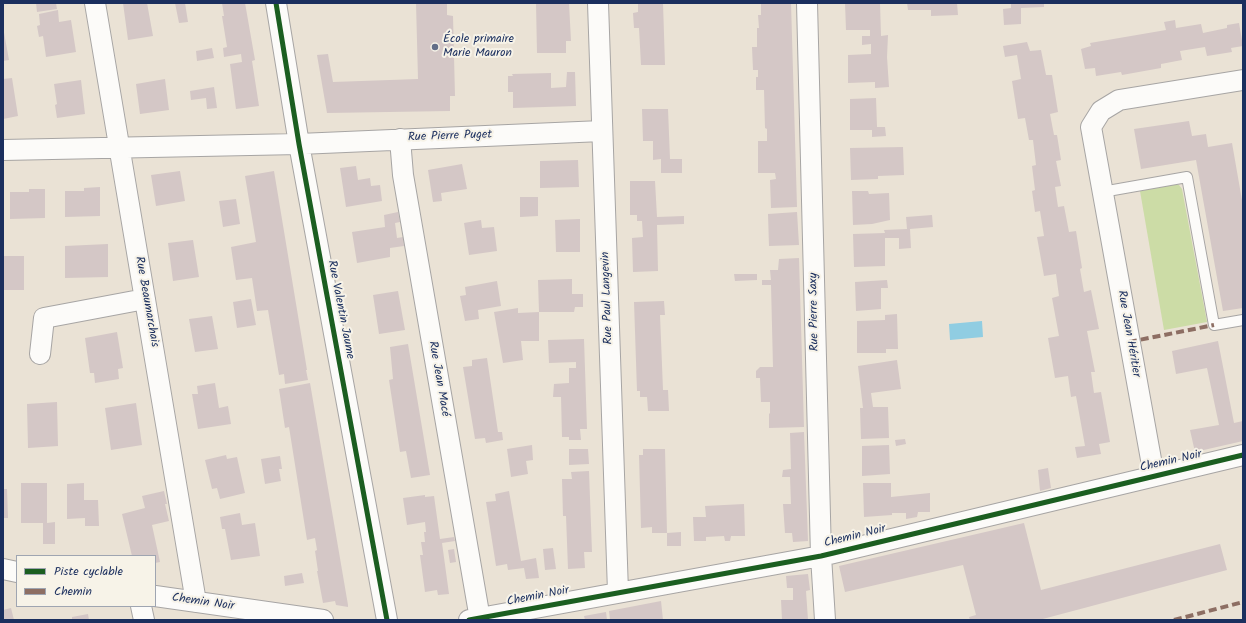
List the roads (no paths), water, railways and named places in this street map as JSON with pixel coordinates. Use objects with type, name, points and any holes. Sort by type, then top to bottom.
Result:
[{"type":"street","name":"Rue Beaumarchais","points":[[95,3],[196,602]]},
{"type":"street","name":"Rue Valentin Jaume","points":[[276,3],[299,144],[387,620]]},
{"type":"street","name":"Rue Paul Langevin","points":[[598,3],[618,592]]},
{"type":"street","name":"Rue Pierre Saxy","points":[[807,3],[821,556],[825,620]]},
{"type":"street","name":"Rue Jean Héritier","points":[[1154,476],[1091,127],[1101,111],[1119,100],[1243,81]]},
{"type":"street","name":"Rue Pierre Puget","points":[[3,150],[299,144],[602,131]]},
{"type":"street","name":"Rue Jean Macé","points":[[400,139],[403,175],[474,619]]},
{"type":"street","points":[[40,354],[44,318],[145,299]]},
{"type":"street","name":"Chemin Noir","points":[[474,619],[821,556],[1243,455]]},
{"type":"street","points":[[3,569],[16,572]]},
{"type":"street","name":"Chemin Noir","points":[[156,596],[323,620]]},
{"type":"street","points":[[141,607],[144,620]]},
{"type":"lane","points":[[1102,192],[1187,176],[1214,325],[1243,320]]},
{"type":"water","points":[[982,321],[983,337],[950,340],[949,324]]},
{"type":"place","name":"École primaire Marie Mauron","points":[[435,47]]}]
